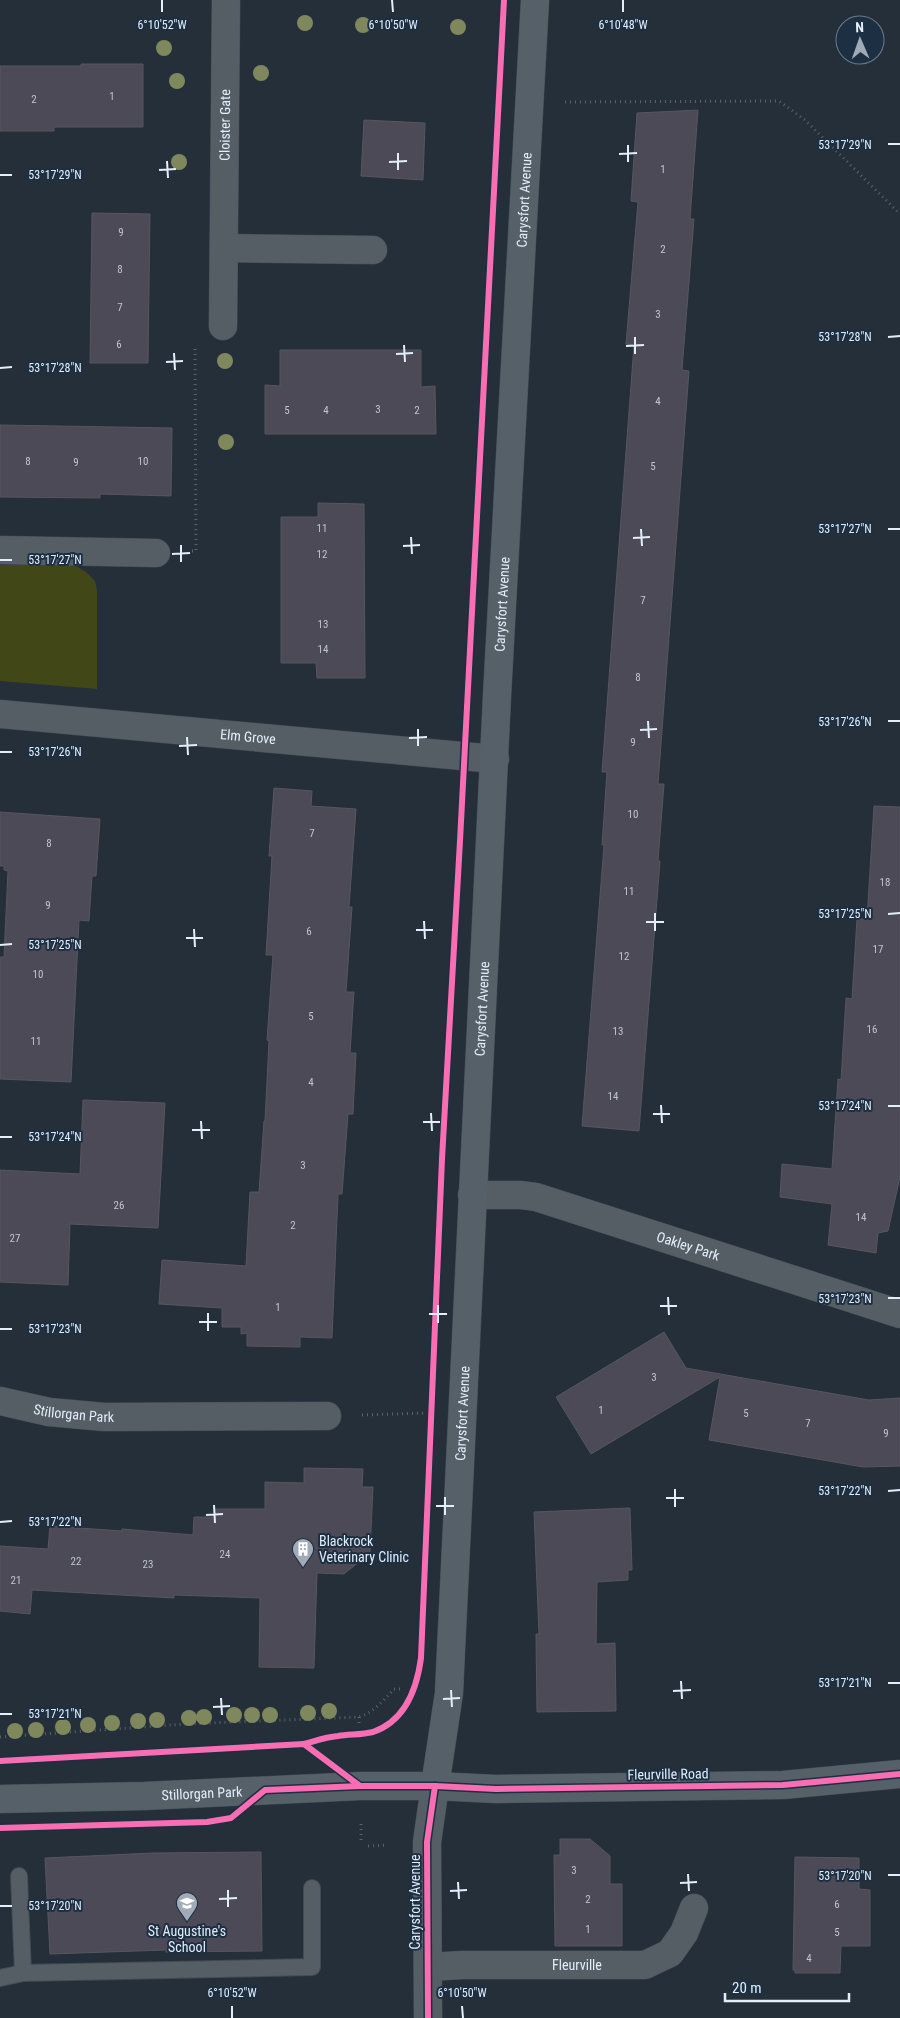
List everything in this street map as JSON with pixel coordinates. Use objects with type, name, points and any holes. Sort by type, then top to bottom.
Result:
[{"type":"main road","name":"Carysfort Avenue","points":[[435,1786],[449,1693],[464,1410],[472,1195],[535,0]]},
{"type":"main road","name":"Fleurville Road","points":[[435,1786],[496,1789],[783,1786],[900,1774]]},
{"type":"main road","name":"Stillorgan Park","points":[[0,1799],[144,1796],[354,1786],[435,1786]]},
{"type":"street","name":"Cloister Gate","points":[[223,326],[226,0]]},
{"type":"street","points":[[224,248],[373,250]]},
{"type":"street","points":[[0,550],[156,553]]},
{"type":"street","name":"Elm Grove","points":[[0,714],[495,759]]},
{"type":"street","name":"Oakley Park","points":[[472,1195],[536,1197],[900,1314]]},
{"type":"street","name":"Stillorgan Park","points":[[0,1402],[49,1412],[104,1417],[327,1416]]},
{"type":"street","name":"Carysfort Avenue","points":[[428,2018],[427,1842],[435,1786]]},
{"type":"street","name":"Fleurville","points":[[428,1967],[462,1965],[645,1966],[670,1953],[684,1933],[694,1908]]},
{"type":"lane","points":[[20,1876],[23,1973]]},
{"type":"lane","points":[[0,1978],[23,1973],[312,1967],[312,1888]]},
{"type":"path","points":[[529,102],[778,101],[805,120],[900,214]]},
{"type":"path","points":[[156,553],[196,551],[195,345],[224,343],[223,326]]},
{"type":"path","points":[[431,1421],[432,1403]]},
{"type":"path","points":[[327,1416],[432,1413]]},
{"type":"path","points":[[0,1737],[185,1724],[359,1717],[369,1713],[379,1705],[394,1689],[402,1689]]},
{"type":"path","points":[[359,1717],[359,1726]]},
{"type":"path","points":[[361,1824],[361,1840]]},
{"type":"path","points":[[368,1846],[387,1845]]},
{"type":"green space","points":[[0,565],[74,565],[86,572],[95,581],[97,591],[97,689],[0,681]]},
{"type":"building","points":[[81,64],[143,64],[143,127],[54,127],[54,131],[0,131],[0,66],[81,66]]},
{"type":"building","points":[[698,110],[690,219],[694,219],[682,370],[689,371],[658,784],[664,784],[658,861],[660,861],[639,1131],[582,1126],[604,845],[602,845],[607,772],[602,772],[634,345],[626,344],[638,202],[631,201],[637,113]]},
{"type":"building","points":[[364,120],[425,123],[423,180],[361,176]]},
{"type":"building","points":[[92,213],[150,214],[148,363],[90,363]]},
{"type":"building","points":[[280,350],[421,350],[421,387],[435,386],[436,434],[265,434],[265,385],[280,386]]},
{"type":"building","points":[[0,425],[172,428],[171,496],[100,494],[100,498],[0,497]]},
{"type":"building","points":[[318,503],[364,504],[365,678],[317,678],[316,663],[281,663],[281,517],[318,517]]},
{"type":"building","points":[[274,788],[312,791],[311,806],[356,809],[349,907],[352,907],[346,992],[354,992],[350,1053],[356,1053],[353,1114],[348,1114],[342,1194],[338,1194],[332,1338],[300,1337],[300,1347],[247,1346],[247,1333],[241,1334],[241,1327],[222,1327],[222,1308],[159,1304],[162,1260],[246,1266],[250,1192],[259,1192],[265,1121],[269,1041],[267,1040],[273,955],[266,955],[272,856],[269,856]]},
{"type":"building","points":[[874,806],[900,807],[900,1177],[888,1231],[878,1233],[876,1253],[828,1245],[832,1204],[780,1197],[782,1164],[832,1169],[838,1079],[841,1080],[846,998],[852,999],[857,919],[867,919]]},
{"type":"building","points":[[0,812],[100,819],[96,876],[92,876],[89,921],[79,920],[71,1082],[0,1079],[0,957],[4,957],[8,871],[4,870],[4,866],[0,866]]},
{"type":"building","points":[[83,1100],[165,1103],[158,1228],[70,1224],[68,1285],[0,1282],[0,1170],[80,1174]]},
{"type":"building","points":[[664,1332],[686,1368],[869,1400],[900,1398],[900,1466],[863,1467],[709,1440],[720,1377],[591,1454],[556,1397]]},
{"type":"building","points":[[304,1468],[363,1469],[362,1487],[373,1487],[370,1553],[344,1574],[317,1573],[314,1668],[259,1667],[260,1598],[174,1595],[174,1598],[32,1590],[30,1614],[0,1611],[0,1546],[48,1549],[50,1526],[122,1531],[122,1529],[193,1535],[194,1517],[214,1517],[215,1509],[265,1509],[265,1482],[304,1483]]},
{"type":"building","points":[[630,1508],[632,1570],[628,1570],[628,1580],[597,1582],[596,1644],[615,1643],[616,1711],[537,1712],[536,1634],[539,1634],[534,1512]]},
{"type":"building","points":[[560,1839],[590,1839],[610,1856],[610,1884],[622,1884],[622,1946],[555,1946],[554,1855],[560,1855]]},
{"type":"building","points":[[261,1852],[262,1951],[166,1952],[166,1950],[50,1954],[45,1858],[153,1853]]},
{"type":"building","points":[[795,1857],[859,1858],[859,1889],[870,1890],[870,1946],[841,1946],[840,1973],[795,1973],[795,1970],[793,1970]]},
{"type":"cycle path","points":[[304,1744],[329,1737],[364,1734],[384,1727],[401,1712],[408,1702],[416,1681],[421,1658],[442,1159],[504,0]]},
{"type":"cycle path","points":[[0,1761],[304,1744],[360,1786]]},
{"type":"cycle path","points":[[0,1828],[207,1822],[231,1818],[265,1790],[360,1786],[435,1786],[496,1789],[783,1785],[900,1774]]},
{"type":"cycle path","points":[[428,2018],[427,1842],[435,1786]]},
{"type":"place","name":"Blackrock Veterinary Clinic","points":[[303,1568]]},
{"type":"place","name":"St Augustine's School","points":[[187,1922]]}]
